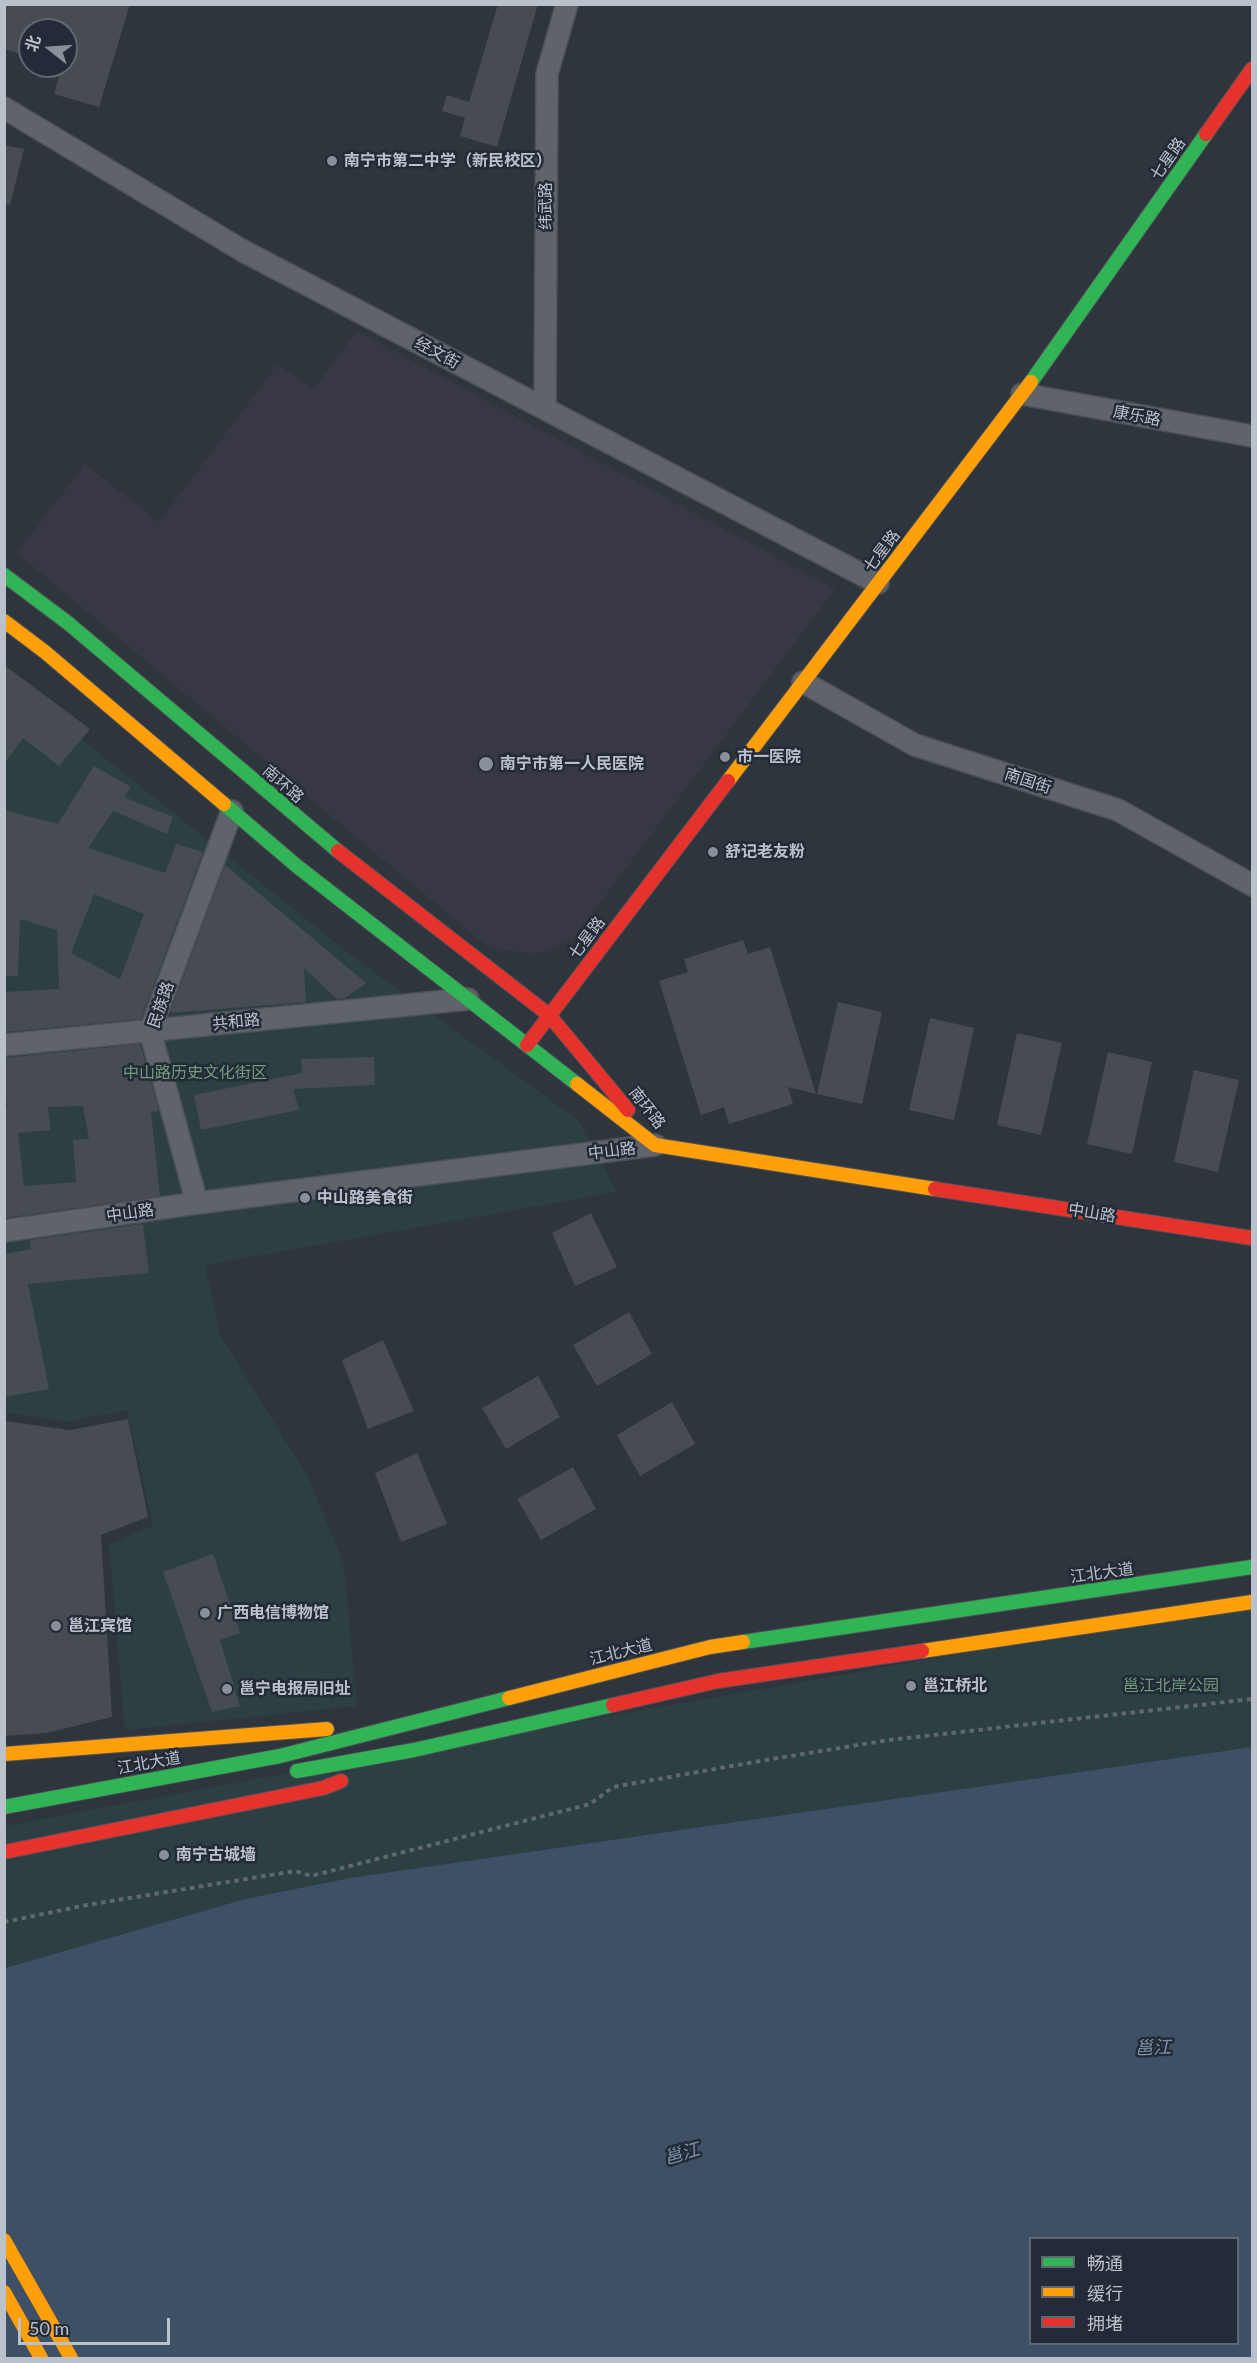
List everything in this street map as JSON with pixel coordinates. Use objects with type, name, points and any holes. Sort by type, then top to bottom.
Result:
[{"type":"main road","name":"七星路","points":[[527,1045],[1022,394],[1252,69]]},
{"type":"main road","name":"南环路","points":[[4,575],[68,622],[322,839],[549,1015],[655,1145]]},
{"type":"main road","name":"南环路","points":[[4,621],[54,659],[298,867],[655,1145]]},
{"type":"main road","name":"中山路","points":[[655,1145],[1252,1238]]},
{"type":"main road","name":"江北大道","points":[[4,1807],[280,1756],[710,1647],[1252,1567]]},
{"type":"main road","points":[[283,1774],[414,1750],[718,1681],[1252,1602]]},
{"type":"main road","points":[[4,1754],[402,1725]]},
{"type":"main road","points":[[4,1852],[323,1788],[414,1750]]},
{"type":"main road","points":[[4,2240],[70,2358]]},
{"type":"main road","points":[[4,2292],[41,2358]]},
{"type":"street","name":"纬武路","points":[[545,409],[547,74],[567,4]]},
{"type":"street","name":"经文街","points":[[4,108],[245,252],[878,583]]},
{"type":"street","name":"康乐路","points":[[1022,394],[1252,435]]},
{"type":"street","name":"南国街","points":[[803,682],[915,745],[1118,810],[1252,885]]},
{"type":"street","name":"民族路","points":[[197,1203],[150,1031],[232,811]]},
{"type":"street","name":"共和路","points":[[4,1045],[468,999]]},
{"type":"street","name":"中山路","points":[[4,1232],[197,1203],[655,1145]]},
{"type":"path","points":[[4,1922],[87,1905],[295,1871],[311,1876],[590,1804],[613,1787],[889,1740],[1252,1699]]},
{"type":"shaded area","name":"南宁市第一人民医院","points":[[357,331],[835,589],[574,938],[537,954],[489,948],[17,553],[85,464],[159,522],[277,365],[314,389]]},
{"type":"green space","name":"中山路历史文化街区","points":[[4,677],[348,953],[578,1120],[617,1192],[205,1265],[220,1335],[308,1477],[344,1565],[357,1706],[125,1730],[109,1545],[153,1525],[127,1410],[66,1422],[13,1413],[5,1415]]},
{"type":"green space","name":"邕江北岸公园","points":[[1252,1602],[1252,1747],[350,1878],[245,1899],[5,1968],[5,1826],[283,1774]]},
{"type":"water","name":"邕江","points":[[1252,1747],[1252,2358],[5,2358],[5,1968],[245,1899],[350,1878]]},
{"type":"building","points":[[4,4],[130,4],[99,107],[54,94],[59,78],[78,78],[78,18],[18,18],[18,53],[4,49]]},
{"type":"building","points":[[498,4],[538,4],[497,147],[460,136],[465,118],[442,111],[447,95],[469,102]]},
{"type":"building","points":[[4,145],[24,149],[10,205],[4,204]]},
{"type":"building","points":[[4,665],[90,729],[59,766],[23,738],[4,764]]},
{"type":"building","points":[[94,766],[131,787],[124,797],[173,817],[167,834],[113,811],[88,848],[165,873],[176,844],[203,852],[141,1019],[4,1032],[4,992],[59,989],[57,930],[20,919],[18,976],[4,976],[4,810],[58,824]],"holes":[[[94,894],[144,914],[120,979],[71,953]]]},
{"type":"building","points":[[225,865],[366,983],[345,998],[337,999],[304,968],[306,1002],[170,1013]]},
{"type":"building","points":[[743,940],[748,954],[770,947],[816,1094],[788,1087],[793,1104],[729,1124],[724,1107],[701,1115],[659,981],[688,972],[684,959]]},
{"type":"building","points":[[838,1002],[882,1012],[862,1104],[817,1094]]},
{"type":"building","points":[[930,1018],[974,1028],[954,1120],[909,1110]]},
{"type":"building","points":[[1017,1033],[1062,1043],[1041,1135],[997,1125]]},
{"type":"building","points":[[140,1044],[159,1111],[151,1112],[160,1196],[4,1218],[4,1108],[7,1107],[4,1058]],"holes":[[[83,1106],[89,1139],[73,1140],[76,1182],[24,1186],[18,1133],[51,1130],[48,1107]]]},
{"type":"building","points":[[1108,1052],[1152,1062],[1132,1154],[1087,1144]]},
{"type":"building","points":[[374,1057],[375,1085],[293,1089],[299,1110],[201,1130],[194,1095],[302,1073],[301,1059]]},
{"type":"building","points":[[1194,1070],[1239,1080],[1218,1172],[1174,1162]]},
{"type":"building","points":[[591,1213],[617,1267],[575,1286],[552,1233]]},
{"type":"building","points":[[143,1224],[149,1273],[28,1284],[49,1389],[4,1397],[4,1254],[31,1249],[30,1240]]},
{"type":"building","points":[[629,1312],[652,1354],[597,1386],[573,1345]]},
{"type":"building","points":[[383,1340],[414,1411],[368,1429],[342,1360]]},
{"type":"building","points":[[538,1376],[560,1417],[506,1449],[482,1408]]},
{"type":"building","points":[[672,1402],[695,1444],[640,1476],[617,1435]]},
{"type":"building","name":"邕江宾馆","points":[[128,1419],[148,1517],[101,1535],[112,1717],[46,1733],[4,1736],[4,1421],[70,1430]]},
{"type":"building","points":[[417,1453],[447,1524],[401,1542],[375,1473]]},
{"type":"building","points":[[573,1467],[596,1509],[541,1540],[517,1499]]},
{"type":"building","name":"广西电信博物馆","points":[[213,1554],[240,1633],[220,1640],[240,1706],[212,1712],[163,1572]]},
{"type":"traffic: fast","points":[[1031,382],[1206,134]]},
{"type":"traffic: fast","points":[[4,575],[68,623],[338,851]]},
{"type":"traffic: fast","points":[[224,804],[298,867],[577,1084]]},
{"type":"traffic: fast","points":[[743,1642],[1252,1567]]},
{"type":"traffic: fast","points":[[4,1807],[280,1756],[509,1698]]},
{"type":"traffic: fast","points":[[297,1771],[414,1750],[613,1705]]},
{"type":"traffic: slow","points":[[728,781],[1031,382]]},
{"type":"traffic: slow","points":[[4,621],[45,652],[224,804]]},
{"type":"traffic: slow","points":[[577,1084],[655,1145],[935,1189]]},
{"type":"traffic: slow","points":[[922,1651],[1252,1602]]},
{"type":"traffic: slow","points":[[509,1698],[710,1647],[743,1642]]},
{"type":"traffic: slow","points":[[4,1754],[327,1729]]},
{"type":"traffic: slow","points":[[4,2240],[71,2358]]},
{"type":"traffic: slow","points":[[4,2292],[41,2358]]},
{"type":"traffic: jam","points":[[1206,134],[1252,69]]},
{"type":"traffic: jam","points":[[527,1045],[728,781]]},
{"type":"traffic: jam","points":[[338,851],[549,1015],[628,1110]]},
{"type":"traffic: jam","points":[[935,1189],[1252,1238]]},
{"type":"traffic: jam","points":[[613,1705],[718,1681],[922,1651]]},
{"type":"traffic: jam","points":[[4,1852],[323,1788],[341,1781]]},
{"type":"place","name":"南宁市第二中学（新民校区）","points":[[332,161]]},
{"type":"place","name":"市一医院","points":[[725,757]]},
{"type":"place","name":"南宁市第一人民医院","points":[[486,764]]},
{"type":"place","name":"舒记老友粉","points":[[713,852]]},
{"type":"place","name":"中山路美食街","points":[[305,1198]]},
{"type":"place","name":"广西电信博物馆","points":[[205,1613]]},
{"type":"place","name":"邕江宾馆","points":[[56,1626]]},
{"type":"place","name":"邕江桥北","points":[[911,1686]]},
{"type":"place","name":"邕宁电报局旧址","points":[[227,1689]]},
{"type":"place","name":"南宁古城墙","points":[[164,1855]]}]
